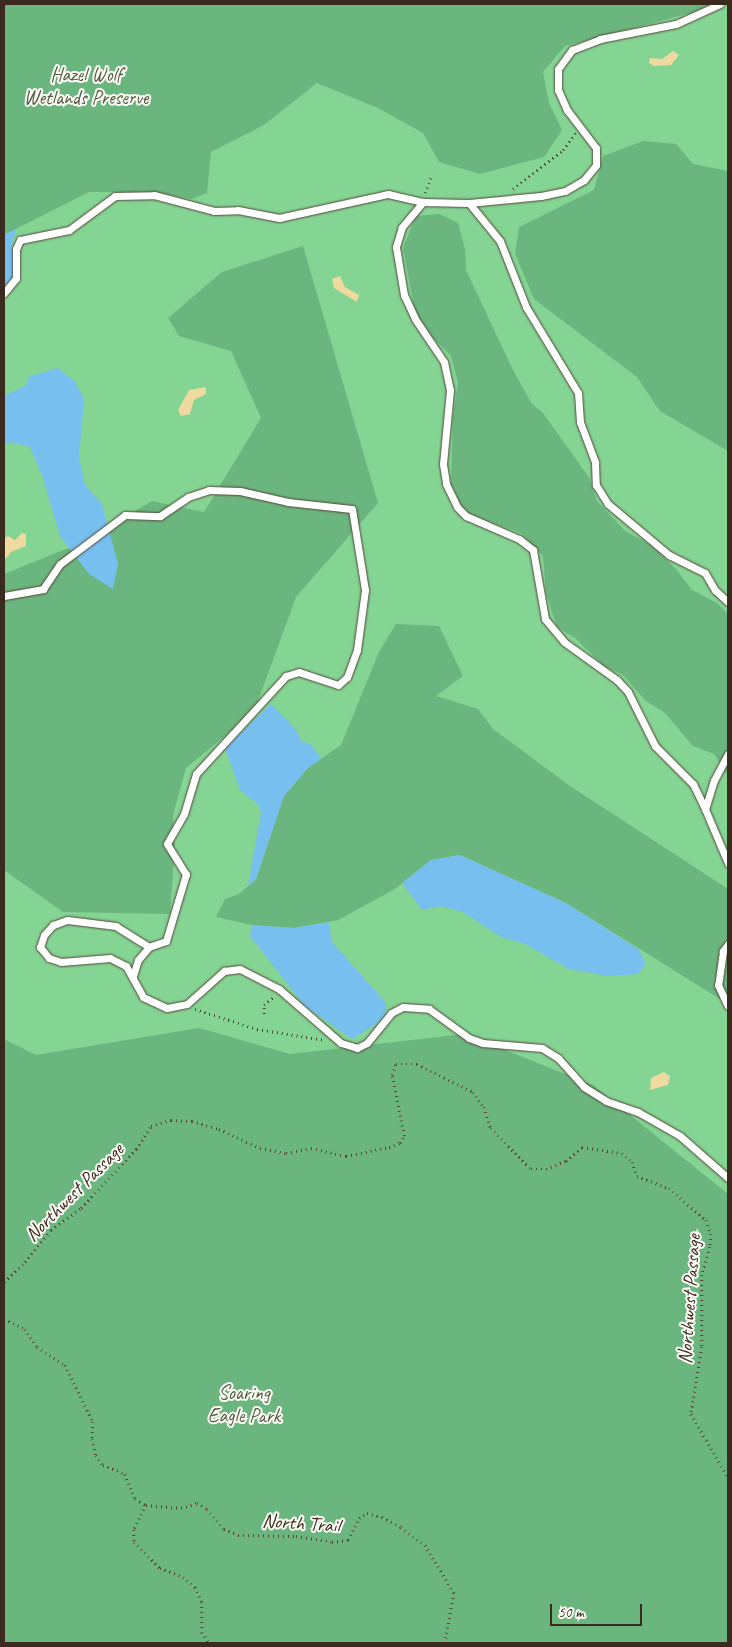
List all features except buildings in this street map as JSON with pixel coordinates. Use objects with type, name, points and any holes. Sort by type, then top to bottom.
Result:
[{"type":"lane","points":[[4,293],[16,278],[16,249],[20,240],[69,230],[115,196],[154,195],[214,211],[238,210],[280,218],[388,194],[423,202],[469,203],[565,191],[584,180],[596,165],[596,148],[579,128],[558,90],[558,69],[572,50],[600,39],[676,24],[720,4]]},
{"type":"lane","points":[[423,202],[402,228],[396,247],[404,295],[425,336],[444,362],[450,390],[444,464],[446,484],[457,507],[466,516],[519,539],[533,550],[545,619],[564,642],[617,680],[628,692],[655,746],[693,784],[728,864]]},
{"type":"lane","points":[[469,203],[500,242],[524,302],[578,393],[580,422],[595,462],[596,485],[608,504],[669,555],[705,573],[715,590],[728,602]]},
{"type":"lane","points":[[4,596],[43,590],[60,564],[125,515],[160,516],[188,497],[209,490],[240,491],[288,502],[352,509],[364,581],[357,650],[347,677],[338,685],[299,672],[286,676],[196,774],[184,814],[167,844],[186,874],[175,920],[166,941],[149,947],[138,960],[133,977]]},
{"type":"lane","points":[[705,810],[714,780],[728,754]]},
{"type":"lane","points":[[149,947],[116,926],[94,921],[67,920],[53,926],[44,935],[40,948],[49,958],[61,962],[110,958],[126,966],[143,997],[152,1004],[167,1008],[187,1004],[224,971],[240,969],[279,989],[341,1043],[357,1048],[367,1043],[391,1013],[415,1006],[429,1009],[469,1038],[483,1043],[542,1048],[558,1058],[584,1087],[606,1101],[638,1112],[680,1136],[728,1178]]},
{"type":"lane","points":[[728,944],[723,951],[718,985],[728,1006]]},
{"type":"path","points":[[504,200],[562,150],[579,128]]},
{"type":"path","points":[[423,202],[431,177]]},
{"type":"path","points":[[264,1014],[264,1005],[279,989]]},
{"type":"path","points":[[187,1004],[206,1014],[257,1029],[341,1043]]},
{"type":"path","name":"Northwest Passage","points":[[4,1282],[50,1230],[81,1208],[136,1149],[151,1126],[171,1120],[192,1121],[218,1129],[260,1148],[286,1153],[310,1148],[346,1156],[400,1143],[404,1136],[392,1075],[396,1064],[406,1062],[473,1092],[484,1107],[491,1128],[531,1169],[546,1168],[566,1161],[582,1147],[622,1153],[632,1162],[637,1176],[669,1188],[706,1220],[711,1234],[702,1275],[702,1346],[691,1414],[728,1476]]},
{"type":"path","points":[[4,1319],[24,1329],[37,1347],[65,1365],[92,1422],[92,1439],[96,1455],[103,1465],[125,1474],[135,1499],[146,1505],[134,1530],[134,1542],[160,1568],[183,1577],[195,1587],[202,1602],[202,1632],[209,1643]]},
{"type":"path","name":"North Trail","points":[[146,1505],[181,1508],[197,1503],[207,1509],[224,1529],[238,1535],[248,1533],[279,1537],[296,1536],[332,1542],[348,1540],[359,1518],[367,1513],[382,1516],[425,1545],[454,1593],[445,1643]]},
{"type":"green space","points":[[4,4],[728,4],[728,1643],[4,1643]]},
{"type":"green space","name":"Hazel Wolf Wetlands Preserve","points":[[4,4],[725,4],[565,46],[543,72],[549,103],[562,130],[544,157],[480,174],[439,162],[423,133],[378,108],[317,83],[264,125],[211,152],[207,193],[191,199],[155,192],[89,192],[4,235]]},
{"type":"green space","points":[[643,141],[676,144],[693,164],[728,171],[728,451],[660,411],[637,377],[534,299],[515,254],[519,227],[594,190],[603,156]]},
{"type":"green space","points":[[439,214],[458,223],[465,249],[466,270],[514,372],[532,404],[543,413],[588,476],[597,501],[625,531],[651,545],[677,570],[692,590],[717,603],[728,614],[728,776],[714,754],[693,746],[664,712],[646,701],[623,675],[604,666],[575,638],[557,627],[546,593],[543,556],[521,533],[464,512],[451,484],[453,416],[458,383],[451,356],[432,337],[415,312],[403,248],[416,216]]},
{"type":"green space","points":[[303,246],[378,503],[296,597],[254,712],[186,768],[173,815],[175,846],[170,914],[63,912],[4,870],[4,574],[83,542],[152,501],[204,512],[261,418],[231,351],[179,336],[168,318],[222,272]]},
{"type":"green space","points":[[396,624],[439,626],[463,676],[436,696],[478,709],[493,729],[570,786],[728,889],[728,1004],[566,903],[460,855],[431,860],[395,889],[338,920],[294,928],[252,925],[216,917],[225,899],[239,894],[256,879],[284,796],[308,768],[341,745],[379,652]]},
{"type":"green space","name":"Soaring Eagle Park","points":[[199,1028],[290,1054],[465,1034],[593,1085],[728,1194],[728,1643],[4,1643],[4,1039],[36,1055]]},
{"type":"sand","points":[[673,51],[679,55],[671,65],[654,66],[649,63],[650,58],[662,59]]},
{"type":"sand","points":[[340,276],[345,287],[359,295],[357,302],[334,288],[332,279]]},
{"type":"sand","points":[[206,387],[206,394],[194,400],[190,414],[181,416],[178,410],[189,390]]},
{"type":"sand","points":[[22,533],[26,534],[26,546],[11,552],[4,561],[5,538],[8,536],[15,540]]},
{"type":"sand","points":[[664,1072],[670,1076],[668,1085],[650,1090],[651,1078]]},
{"type":"water","points":[[16,229],[12,244],[15,274],[4,290],[4,235]]},
{"type":"water","points":[[58,368],[75,382],[84,399],[79,457],[85,485],[102,504],[118,564],[113,589],[89,574],[60,536],[42,475],[30,447],[10,442],[4,445],[4,396],[25,386],[30,376]]},
{"type":"water","points":[[271,704],[296,730],[301,741],[312,745],[321,759],[308,768],[284,796],[256,879],[248,886],[261,813],[259,805],[240,790],[225,748]]},
{"type":"water","points":[[460,855],[566,903],[638,949],[646,963],[638,974],[608,976],[569,969],[525,944],[501,937],[463,912],[441,906],[422,910],[402,883],[431,860]]},
{"type":"water","points":[[329,922],[332,942],[386,1003],[385,1014],[376,1024],[352,1039],[304,1005],[250,936],[252,925],[294,928]]}]
